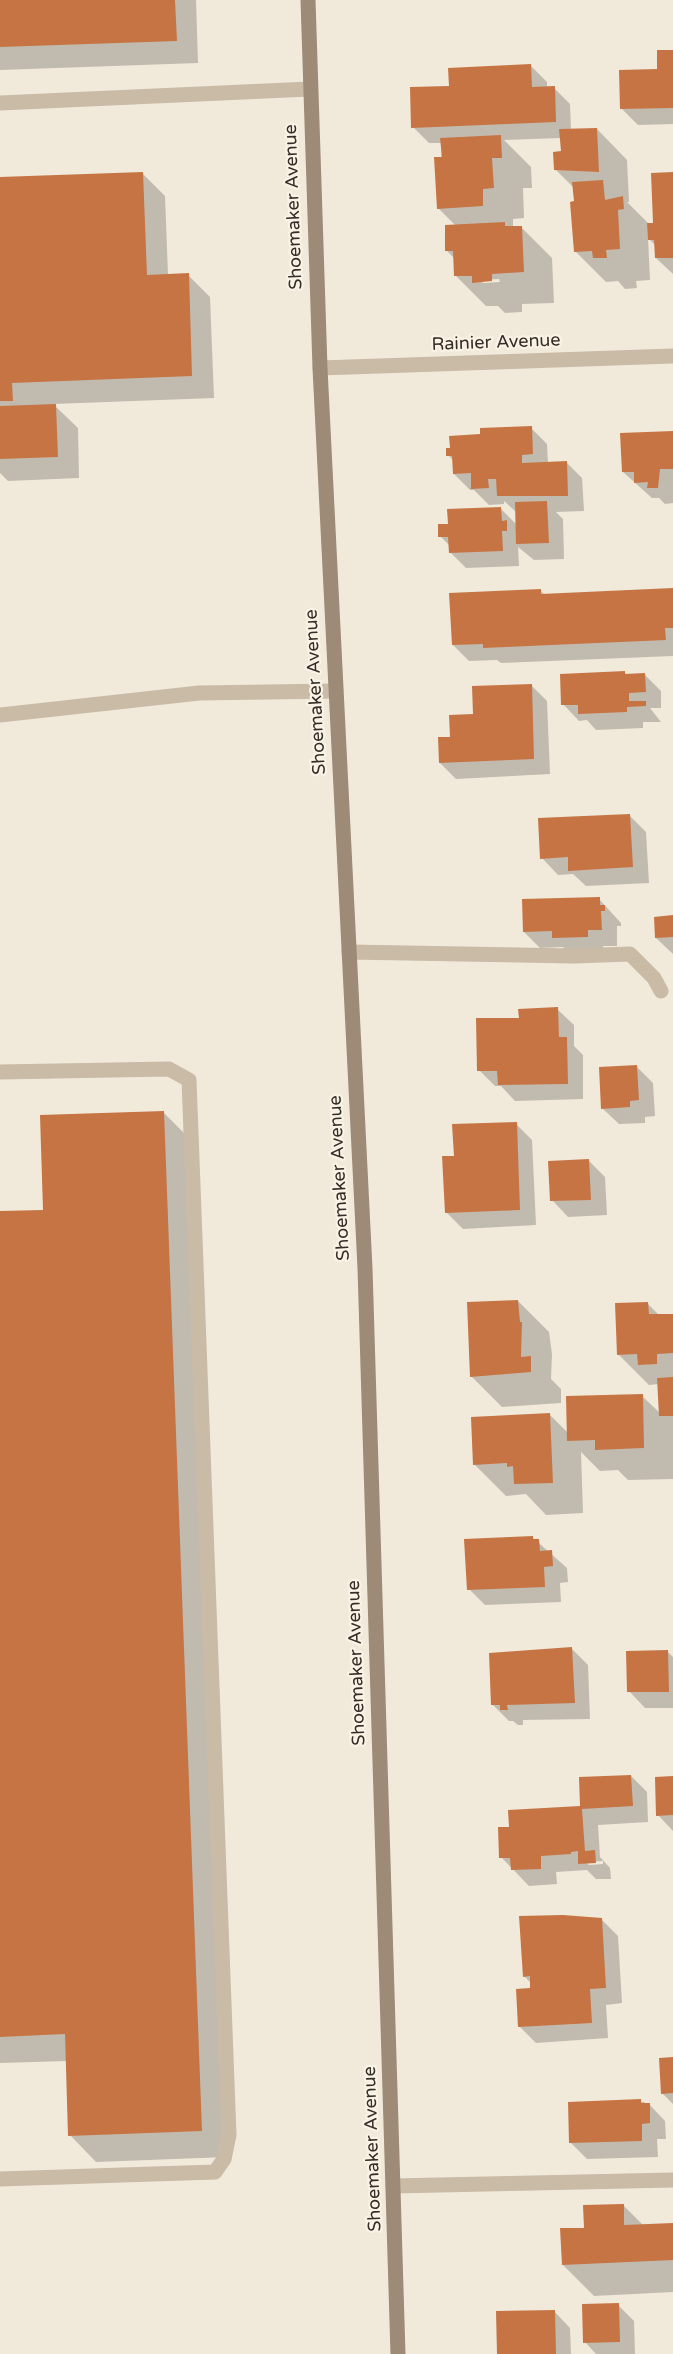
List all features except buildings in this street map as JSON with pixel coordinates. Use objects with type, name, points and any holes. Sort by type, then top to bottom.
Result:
[{"type":"main road","name":"Shoemaker Avenue","points":[[308,0],[320,368],[364,1268],[398,2354]]},
{"type":"street","points":[[0,103],[310,89]]},
{"type":"street","name":"Rainier Avenue","points":[[320,368],[673,356]]},
{"type":"street","points":[[0,715],[199,693],[336,691]]},
{"type":"street","points":[[349,952],[498,956],[630,954],[654,978],[661,991]]},
{"type":"street","points":[[0,1072],[170,1069],[189,1080],[229,2135],[224,2159],[215,2172],[0,2179]]},
{"type":"street","points":[[393,2186],[673,2180]]}]
